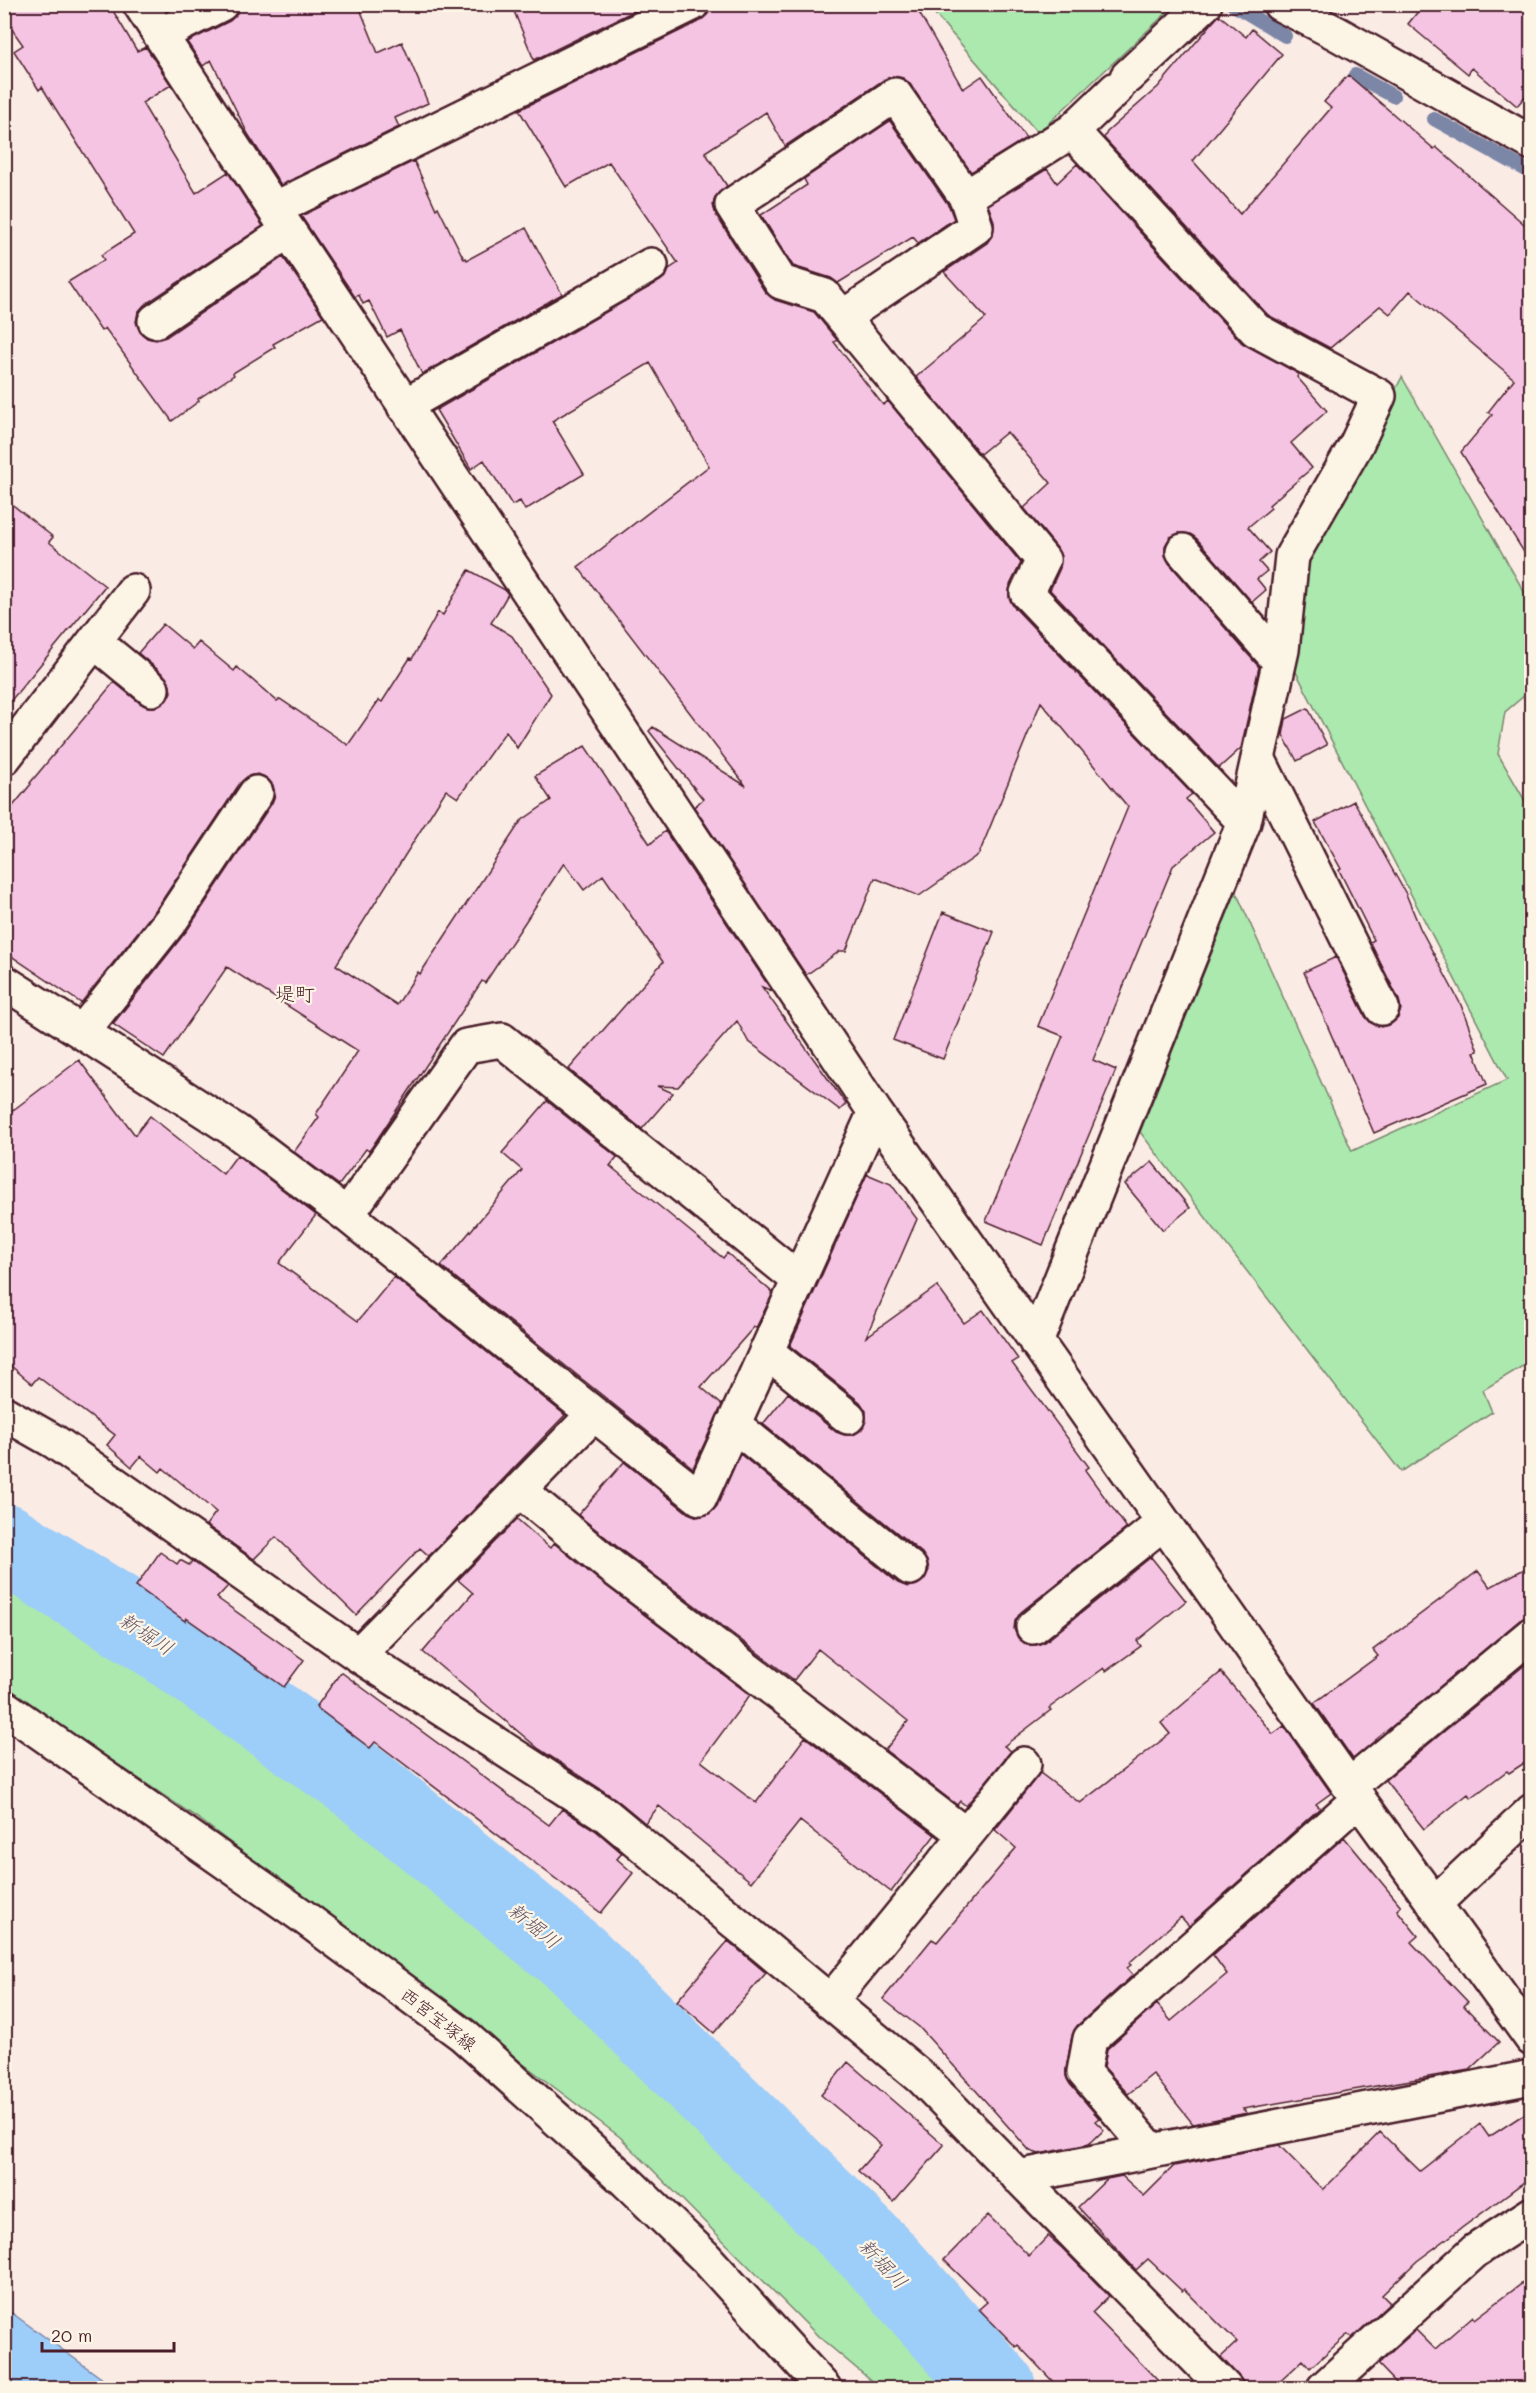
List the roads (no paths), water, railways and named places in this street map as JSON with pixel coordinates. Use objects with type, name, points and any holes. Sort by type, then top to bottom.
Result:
[{"type":"street","points":[[140,4],[404,406],[875,1112],[1163,1523],[1532,2039]]},
{"type":"street","points":[[160,34],[221,4]]},
{"type":"street","points":[[155,321],[281,220],[692,4]]},
{"type":"street","points":[[966,197],[1072,131],[1205,4]]},
{"type":"street","points":[[1280,4],[1531,142]]},
{"type":"street","points":[[843,317],[976,227],[966,197],[895,95],[732,205],[781,282],[825,296],[1043,560],[1027,593],[1244,822]]},
{"type":"street","points":[[1036,1342],[1244,822],[1280,661],[1292,556],[1356,444],[1379,396],[1256,330],[1072,131]]},
{"type":"street","points":[[404,406],[651,264]]},
{"type":"street","points":[[1183,551],[1280,661]]},
{"type":"street","points":[[4,758],[133,591]]},
{"type":"street","points":[[95,642],[152,689]]},
{"type":"street","points":[[1258,758],[1382,1008]]},
{"type":"street","points":[[82,1032],[172,919],[256,793]]},
{"type":"street","points":[[4,982],[236,1131],[347,1215],[700,1498],[875,1112]]},
{"type":"street","points":[[347,1215],[466,1046],[502,1040],[799,1280]]},
{"type":"street","points":[[766,1351],[848,1417]]},
{"type":"street","points":[[4,1413],[55,1442],[358,1655],[606,1815],[921,2078],[1225,2388]]},
{"type":"street","points":[[358,1655],[594,1414]]},
{"type":"street","points":[[734,1425],[910,1568]]},
{"type":"street","points":[[519,1490],[612,1568],[966,1836]]},
{"type":"street","points":[[1033,1627],[1163,1523]]},
{"type":"street","points":[[1152,2151],[1084,2072],[1089,2039],[1354,1792],[1532,1634]]},
{"type":"street","name":"西宮宝塚線","points":[[4,1707],[301,1915],[464,2036],[626,2181],[698,2250],[824,2388]]},
{"type":"street","points":[[830,2002],[1024,1764]]},
{"type":"street","points":[[1434,1904],[1532,1810]]},
{"type":"street","points":[[1018,2177],[1532,2077]]},
{"type":"street","points":[[1324,2388],[1475,2251],[1532,2214]]},
{"type":"water","points":[[5,2308],[115,2388],[5,2388]]},
{"type":"waterway","points":[[1232,4],[1285,36]]},
{"type":"waterway","points":[[1355,75],[1393,96]]},
{"type":"waterway","points":[[1434,119],[1532,173]]},
{"type":"waterway","name":"新堀川","points":[[4,1543],[151,1634],[361,1783],[575,1958],[879,2256],[996,2388]]},
{"type":"district","name":"堤町","points":[[295,993]]}]
